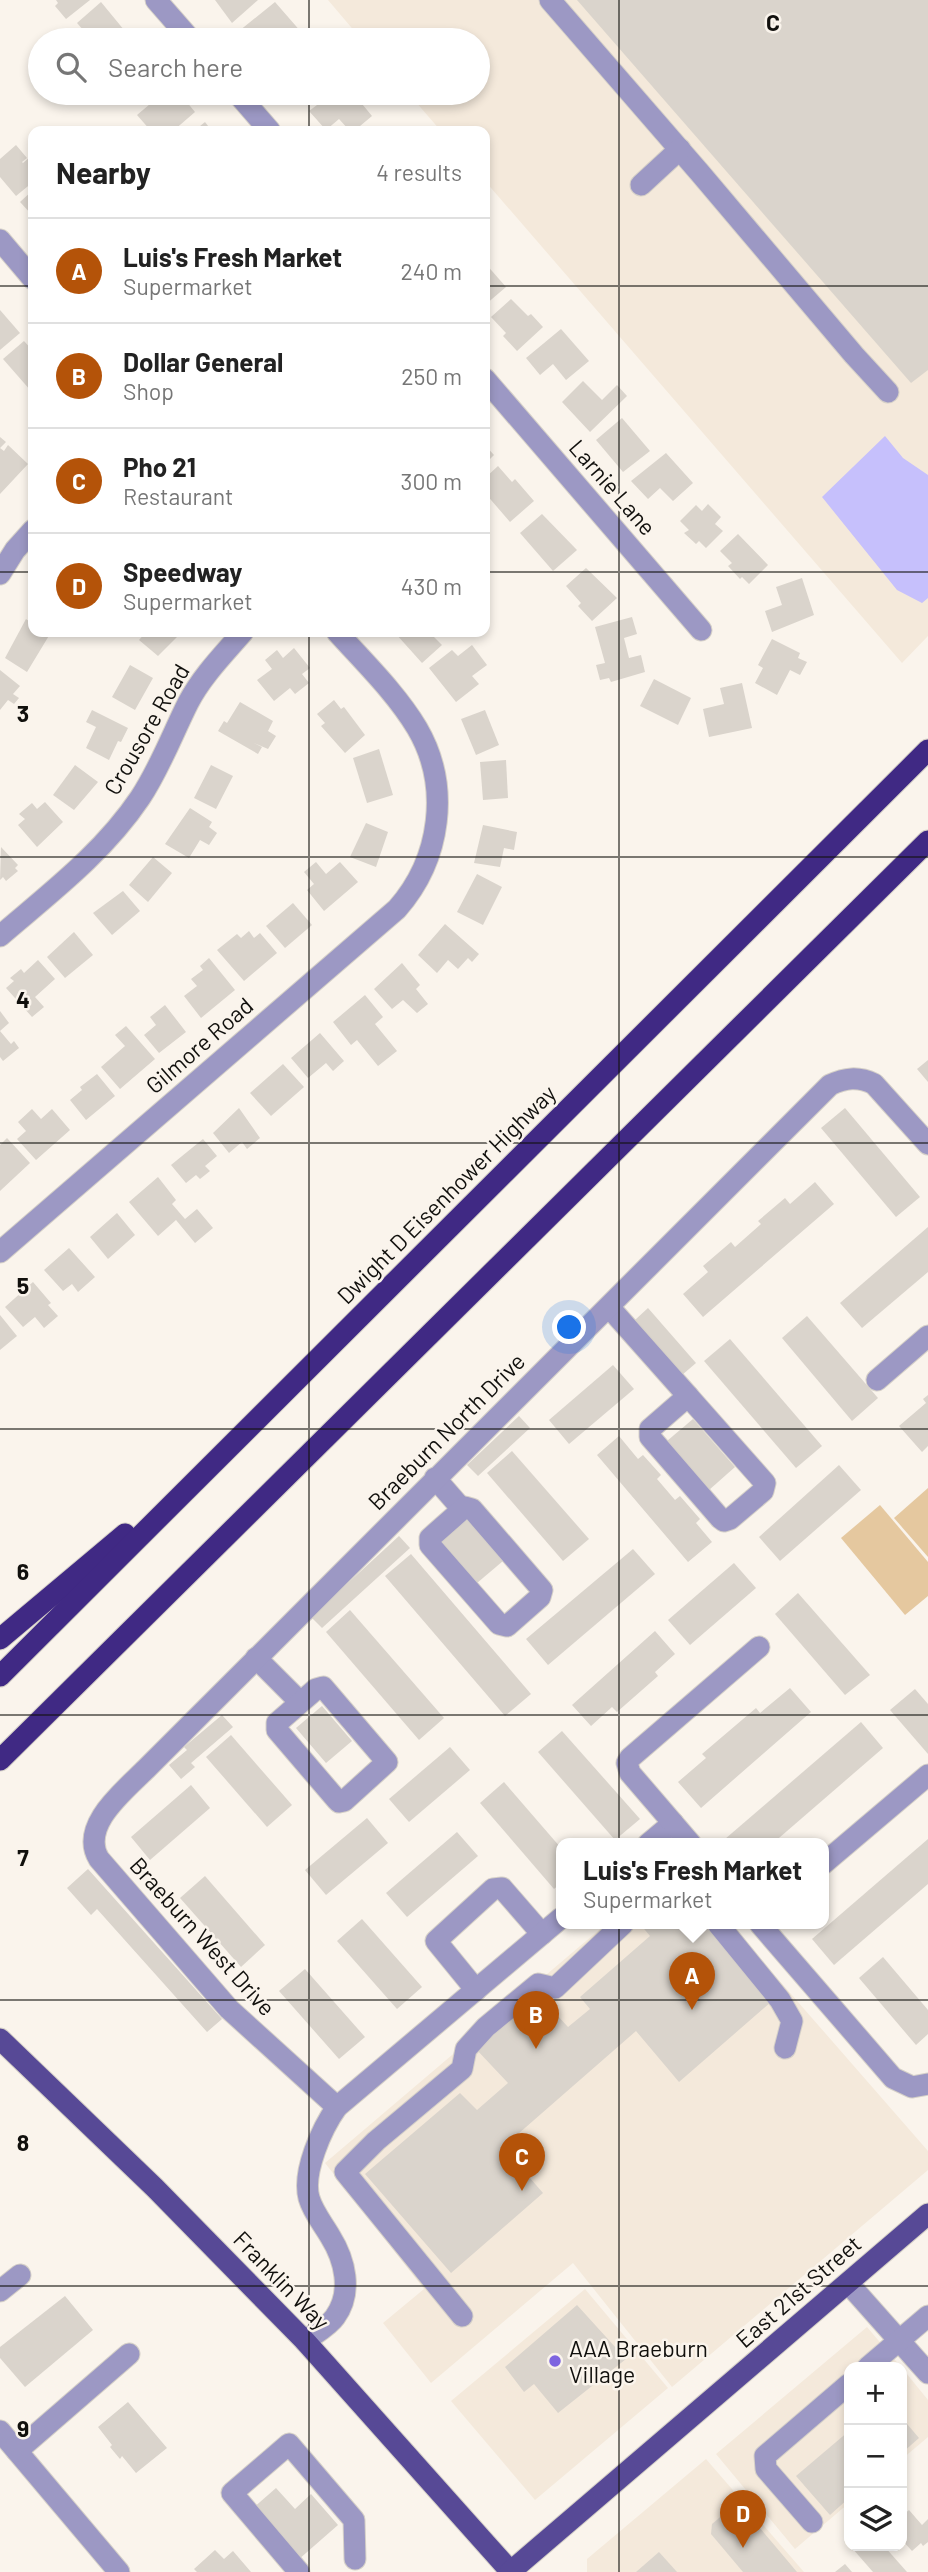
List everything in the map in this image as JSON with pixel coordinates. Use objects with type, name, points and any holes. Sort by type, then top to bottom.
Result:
[{"type":"highway","name":"Dwight D Eisenhower Highway","points":[[0,1676],[924,753]]},
{"type":"highway","points":[[0,1760],[928,841]]},
{"type":"highway","points":[[0,1639],[234,1443]]},
{"type":"main road","name":"Franklin Way","points":[[0,2039],[155,2188],[305,2342],[511,2572]]},
{"type":"main road","name":"East 21st Street","points":[[511,2572],[928,2214]]},
{"type":"street","points":[[156,0],[180,28]]},
{"type":"street","points":[[550,0],[888,392]]},
{"type":"street","points":[[247,105],[266,126]]},
{"type":"street","points":[[641,185],[680,149]]},
{"type":"street","points":[[0,240],[28,273]]},
{"type":"street","name":"Larnie Lane","points":[[490,385],[701,630]]},
{"type":"street","points":[[0,574],[28,536]]},
{"type":"street","name":"Crousore Road","points":[[0,936],[86,862],[117,829],[153,777],[197,689],[238,637]]},
{"type":"street","name":"Gilmore Road","points":[[0,1252],[397,909],[423,870],[431,853],[437,817],[437,789],[429,753],[406,712],[341,637]]},
{"type":"street","name":"Braeburn North Drive","points":[[92,1841],[96,1825],[121,1795],[830,1085],[854,1078],[874,1084],[928,1144]]},
{"type":"street","points":[[609,1307],[688,1396],[765,1483],[763,1490],[730,1519],[724,1521],[650,1437],[650,1429],[688,1396]]},
{"type":"street","points":[[877,1380],[928,1336]]},
{"type":"street","points":[[435,1478],[462,1509]]},
{"type":"street","points":[[408,1505],[434,1535]]},
{"type":"street","points":[[462,1509],[472,1509],[541,1587],[542,1594],[508,1626],[501,1626],[430,1545],[430,1538],[434,1535],[462,1509]]},
{"type":"street","points":[[686,1838],[628,1770],[630,1758],[759,1647]]},
{"type":"street","points":[[256,1658],[300,1702]]},
{"type":"street","points":[[323,1686],[386,1759],[385,1766],[344,1801],[339,1802],[336,1799],[277,1730],[276,1723],[300,1702],[323,1686]]},
{"type":"street","points":[[829,1859],[928,1775]]},
{"type":"street","points":[[655,1838],[673,1823]]},
{"type":"street","name":"Braeburn West Drive","points":[[92,1841],[99,1859],[229,2009],[337,2107]]},
{"type":"street","points":[[476,1990],[436,1941],[493,1889],[502,1888],[542,1934]]},
{"type":"street","points":[[305,2342],[334,2318],[345,2284],[341,2256],[312,2205],[307,2188],[320,2137],[337,2107],[556,1922]]},
{"type":"street","points":[[462,2316],[345,2172],[376,2141],[462,2069],[466,2049],[486,2027],[538,1984],[555,1988],[618,1929]]},
{"type":"street","points":[[722,1929],[780,2000],[792,2021],[785,2048]]},
{"type":"street","points":[[764,1929],[893,2078],[902,2084],[920,2085]]},
{"type":"street","points":[[0,2291],[20,2275]]},
{"type":"street","points":[[848,2283],[928,2373]]},
{"type":"street","points":[[874,2362],[928,2316]]},
{"type":"street","points":[[17,2451],[129,2354]]},
{"type":"street","points":[[811,2522],[765,2469],[765,2456],[844,2388]]},
{"type":"street","points":[[0,2431],[120,2572]]},
{"type":"street","points":[[299,2572],[232,2493],[289,2444],[354,2520],[355,2559]]},
{"type":"shaded area","points":[[328,0],[928,0],[928,636],[902,663],[490,187],[490,126],[437,126],[418,105],[490,105],[490,28],[352,28]]},
{"type":"shaded area","points":[[885,436],[903,458],[928,475],[928,598],[922,603],[897,590],[822,497]]},
{"type":"shaded area","points":[[928,1488],[928,1557],[894,1518]]},
{"type":"shaded area","points":[[880,1505],[928,1562],[928,1596],[905,1615],[841,1538]]},
{"type":"shaded area","points":[[600,1929],[734,1929],[928,2151],[928,2170],[672,2387],[573,2263],[431,2383],[383,2323],[424,2289],[325,2163]]},
{"type":"shaded area","points":[[585,2289],[668,2388],[535,2500],[451,2401]]},
{"type":"shaded area","points":[[867,2327],[897,2362],[844,2362],[844,2507],[795,2549],[716,2454]]},
{"type":"shaded area","points":[[907,2374],[928,2400],[928,2437],[907,2455]]},
{"type":"shaded area","points":[[706,2459],[804,2572],[587,2572],[587,2559]]},
{"type":"building","points":[[56,0],[90,0],[66,19],[55,6],[58,3]]},
{"type":"building","points":[[215,0],[258,0],[232,23]]},
{"type":"building","points":[[577,0],[928,0],[928,370],[911,383]]},
{"type":"building","points":[[101,2],[122,28],[81,28],[77,23]]},
{"type":"building","points":[[275,2],[298,28],[243,28]]},
{"type":"building","points":[[149,105],[189,105],[195,112],[179,126],[147,126],[137,115]]},
{"type":"building","points":[[317,105],[363,105],[372,116],[360,126],[345,126],[339,119],[331,126],[322,126],[309,111]]},
{"type":"building","points":[[16,145],[27,158],[22,162],[28,159],[28,186],[16,196],[0,177],[0,159]]},
{"type":"building","points":[[28,195],[28,211],[20,202]]},
{"type":"building","points":[[490,269],[506,287],[490,301]]},
{"type":"building","points":[[511,299],[543,327],[517,351],[503,336],[506,333],[491,317]]},
{"type":"building","points":[[0,310],[20,333],[0,350]]},
{"type":"building","points":[[561,329],[589,361],[566,380],[553,364],[540,375],[526,358]]},
{"type":"building","points":[[24,341],[28,345],[28,388],[3,359]]},
{"type":"building","points":[[583,381],[602,400],[617,385],[627,396],[590,432],[562,402]]},
{"type":"building","points":[[622,418],[650,451],[623,472],[596,440]]},
{"type":"building","points":[[0,437],[6,442],[0,448]]},
{"type":"building","points":[[8,445],[28,464],[0,494],[0,448],[4,451]]},
{"type":"building","points":[[666,453],[693,483],[673,501],[660,488],[648,499],[631,481]]},
{"type":"building","points":[[498,466],[512,482],[515,479],[534,501],[510,522],[490,499],[490,473]]},
{"type":"building","points":[[708,504],[721,517],[715,524],[723,531],[706,548],[699,541],[696,544],[684,533],[689,530],[680,521],[696,505],[702,511]]},
{"type":"building","points":[[542,514],[577,550],[553,571],[520,533]]},
{"type":"building","points":[[738,534],[768,565],[749,584],[728,566],[732,563],[720,551]]},
{"type":"building","points":[[586,568],[617,598],[592,621],[578,606],[581,603],[566,586]]},
{"type":"building","points":[[802,578],[814,615],[772,632],[765,611],[782,605],[776,587]]},
{"type":"building","points":[[632,617],[637,634],[624,638],[629,658],[641,655],[645,672],[611,682],[609,678],[600,680],[596,665],[605,663],[595,627]]},
{"type":"building","points":[[26,619],[28,637],[48,637],[27,672],[5,658]]},
{"type":"building","points":[[142,637],[177,637],[158,656],[139,640]]},
{"type":"building","points":[[399,637],[434,637],[442,645],[422,663]]},
{"type":"building","points":[[772,639],[800,653],[798,658],[807,662],[800,675],[790,670],[777,695],[755,683],[763,668],[758,665]]},
{"type":"building","points":[[472,645],[487,665],[472,676],[479,684],[456,702],[429,668],[452,650],[458,656]]},
{"type":"building","points":[[294,648],[310,668],[302,674],[309,683],[295,694],[290,688],[274,701],[257,680],[272,669],[265,660],[277,650],[283,658]]},
{"type":"building","points":[[130,665],[153,678],[135,710],[112,697]]},
{"type":"building","points":[[0,670],[20,686],[13,694],[19,698],[14,704],[8,700],[0,710]]},
{"type":"building","points":[[654,679],[691,698],[678,725],[640,706]]},
{"type":"building","points":[[742,683],[752,728],[709,737],[703,709],[724,704],[720,688]]},
{"type":"building","points":[[334,700],[341,709],[344,707],[365,735],[345,753],[321,726],[325,723],[317,714]]},
{"type":"building","points":[[240,702],[273,721],[268,731],[276,736],[268,749],[254,743],[262,747],[258,754],[218,731],[224,721],[227,723]]},
{"type":"building","points":[[92,710],[128,728],[109,760],[86,748],[96,727],[86,722]]},
{"type":"building","points":[[485,710],[499,745],[476,755],[461,719]]},
{"type":"building","points":[[379,749],[393,795],[367,803],[353,758]]},
{"type":"building","points":[[506,760],[508,798],[483,800],[480,762]]},
{"type":"building","points":[[75,765],[98,782],[74,810],[53,795]]},
{"type":"building","points":[[211,765],[233,776],[216,809],[194,798]]},
{"type":"building","points":[[45,802],[63,822],[37,847],[18,825],[25,819],[19,814],[32,803],[37,809]]},
{"type":"building","points":[[190,808],[212,822],[209,827],[217,833],[209,845],[200,840],[189,858],[165,844]]},
{"type":"building","points":[[366,823],[388,832],[376,867],[350,857]]},
{"type":"building","points":[[483,825],[517,832],[514,850],[504,848],[500,867],[474,863]]},
{"type":"building","points":[[1,847],[18,865],[15,868],[18,871],[6,881],[3,877],[0,880]]},
{"type":"building","points":[[153,857],[172,873],[148,902],[129,885]]},
{"type":"building","points":[[316,862],[326,874],[340,862],[358,882],[324,911],[307,890],[314,884],[304,872]]},
{"type":"building","points":[[477,874],[502,887],[483,925],[457,912]]},
{"type":"building","points":[[123,891],[140,911],[112,935],[93,913]]},
{"type":"building","points":[[293,903],[312,925],[285,948],[266,926]]},
{"type":"building","points":[[445,924],[479,954],[472,962],[468,958],[458,969],[448,960],[437,973],[418,955]]},
{"type":"building","points":[[249,931],[254,938],[260,933],[277,953],[244,981],[217,950],[237,934],[241,938]]},
{"type":"building","points":[[74,932],[93,955],[65,978],[47,957]]},
{"type":"building","points":[[209,958],[235,990],[201,1018],[184,996],[197,986],[191,979],[203,970],[200,966]]},
{"type":"building","points":[[38,960],[55,979],[35,997],[44,1007],[32,1017],[6,988],[14,981],[10,978],[21,969],[24,973]]},
{"type":"building","points":[[402,963],[420,985],[416,989],[428,1004],[417,1013],[403,1000],[392,1009],[374,989]]},
{"type":"building","points":[[365,995],[383,1017],[375,1024],[397,1051],[378,1066],[357,1040],[351,1045],[333,1022]]},
{"type":"building","points":[[165,1005],[186,1032],[159,1053],[144,1035],[156,1025],[150,1017]]},
{"type":"building","points":[[0,1011],[9,1023],[0,1031]]},
{"type":"building","points":[[126,1026],[155,1059],[120,1089],[101,1067],[125,1046],[115,1035]]},
{"type":"building","points":[[0,1031],[11,1044],[14,1041],[19,1048],[3,1061],[0,1057]]},
{"type":"building","points":[[320,1033],[344,1061],[333,1071],[326,1063],[308,1078],[291,1058]]},
{"type":"building","points":[[928,1060],[928,1082],[917,1069]]},
{"type":"building","points":[[283,1064],[304,1087],[271,1116],[250,1093]]},
{"type":"building","points":[[97,1074],[115,1096],[86,1120],[70,1100],[82,1090],[80,1087]]},
{"type":"building","points":[[239,1108],[260,1138],[247,1149],[242,1142],[229,1153],[213,1133]]},
{"type":"building","points":[[845,1108],[920,1197],[896,1217],[821,1128]]},
{"type":"building","points":[[32,1109],[41,1119],[52,1109],[70,1130],[36,1160],[17,1139],[26,1131],[18,1122]]},
{"type":"building","points":[[7,1138],[30,1163],[0,1191],[0,1145]]},
{"type":"building","points":[[203,1139],[217,1156],[205,1166],[210,1171],[200,1179],[196,1175],[186,1183],[171,1165]]},
{"type":"building","points":[[158,1177],[176,1200],[172,1204],[185,1219],[197,1209],[213,1228],[195,1243],[176,1220],[158,1236],[129,1202]]},
{"type":"building","points":[[815,1182],[834,1204],[703,1317],[683,1294],[708,1272],[703,1266],[731,1242],[735,1247],[761,1224],[758,1221],[785,1198],[790,1204]]},
{"type":"building","points":[[117,1213],[135,1235],[108,1259],[90,1237]]},
{"type":"building","points":[[928,1227],[928,1272],[862,1328],[840,1303]]},
{"type":"building","points":[[69,1248],[95,1277],[78,1292],[72,1284],[63,1291],[44,1270]]},
{"type":"building","points":[[33,1282],[58,1316],[44,1328],[35,1317],[23,1327],[5,1307]]},
{"type":"building","points":[[648,1308],[696,1363],[682,1375],[635,1320]]},
{"type":"building","points":[[0,1315],[17,1336],[0,1350]]},
{"type":"building","points":[[807,1316],[878,1398],[852,1421],[782,1338]]},
{"type":"building","points":[[730,1339],[822,1446],[796,1468],[704,1361]]},
{"type":"building","points":[[613,1365],[634,1389],[569,1444],[549,1420]]},
{"type":"building","points":[[928,1395],[928,1446],[922,1452],[899,1426],[926,1403],[923,1399]]},
{"type":"building","points":[[519,1416],[530,1428],[478,1476],[467,1465]]},
{"type":"building","points":[[693,1419],[735,1467],[709,1490],[667,1441]]},
{"type":"building","points":[[619,1436],[638,1459],[643,1455],[661,1475],[657,1479],[675,1500],[680,1496],[700,1519],[696,1523],[712,1542],[688,1562],[597,1455]]},
{"type":"building","points":[[512,1451],[589,1539],[563,1561],[487,1473]]},
{"type":"building","points":[[839,1465],[861,1490],[780,1561],[759,1537]]},
{"type":"building","points":[[466,1519],[503,1561],[477,1583],[440,1542]]},
{"type":"building","points":[[399,1536],[410,1548],[322,1628],[311,1617]]},
{"type":"building","points":[[633,1549],[655,1574],[548,1665],[526,1639]]},
{"type":"building","points":[[411,1554],[531,1694],[505,1716],[385,1576]]},
{"type":"building","points":[[734,1563],[756,1588],[690,1645],[668,1620]]},
{"type":"building","points":[[798,1593],[870,1675],[845,1695],[775,1614]]},
{"type":"building","points":[[350,1610],[444,1718],[419,1740],[326,1632]]},
{"type":"building","points":[[655,1631],[675,1654],[655,1672],[658,1676],[617,1712],[612,1707],[591,1726],[572,1705]]},
{"type":"building","points":[[790,1688],[811,1712],[701,1808],[678,1782],[706,1758],[702,1754],[756,1708],[760,1713]]},
{"type":"building","points":[[915,1689],[928,1704],[928,1754],[890,1710]]},
{"type":"building","points":[[322,1706],[352,1741],[326,1763],[296,1728]]},
{"type":"building","points":[[222,1715],[233,1727],[191,1763],[195,1767],[181,1779],[169,1765],[187,1750],[184,1747]]},
{"type":"building","points":[[861,1722],[883,1748],[779,1838],[726,1838]]},
{"type":"building","points":[[562,1731],[640,1819],[617,1838],[613,1838],[538,1752]]},
{"type":"building","points":[[231,1735],[292,1805],[267,1827],[206,1757]]},
{"type":"building","points":[[450,1747],[470,1770],[409,1822],[389,1799]]},
{"type":"building","points":[[504,1782],[556,1842],[556,1887],[554,1889],[480,1803]]},
{"type":"building","points":[[191,1785],[210,1808],[150,1860],[131,1837]]},
{"type":"building","points":[[367,1818],[388,1843],[326,1895],[305,1870]]},
{"type":"building","points":[[457,1832],[478,1856],[407,1917],[386,1893]]},
{"type":"building","points":[[928,1839],[928,1884],[834,1965],[812,1939],[824,1929],[829,1929],[829,1924]]},
{"type":"building","points":[[88,1869],[222,2019],[207,2032],[97,1909],[91,1915],[67,1888]]},
{"type":"building","points":[[205,1876],[265,1945],[241,1967],[180,1898]]},
{"type":"building","points":[[362,1919],[422,1987],[397,2009],[337,1941]]},
{"type":"building","points":[[644,1929],[708,1929],[771,2002],[679,2082],[636,2031],[503,2147],[543,2193],[451,2273],[365,2174],[460,2093],[477,2110],[508,2083],[475,2048],[536,1992],[568,2027],[590,2009],[580,1997],[650,1936]]},
{"type":"building","points":[[883,1957],[928,2010],[928,2034],[916,2045],[859,1978]]},
{"type":"building","points":[[305,1969],[365,2037],[339,2059],[279,1991]]},
{"type":"building","points":[[65,2296],[93,2330],[25,2387],[0,2358],[0,2347]]},
{"type":"building","points":[[577,2305],[626,2359],[558,2413],[534,2384],[524,2392],[505,2367]]},
{"type":"building","points":[[128,2402],[167,2448],[136,2473],[122,2456],[120,2459],[110,2447],[112,2445],[98,2427]]},
{"type":"building","points":[[907,2424],[919,2438],[907,2449]]},
{"type":"building","points":[[844,2435],[844,2502],[830,2515],[796,2476]]},
{"type":"building","points":[[276,2488],[295,2509],[311,2494],[338,2525],[298,2560],[253,2508]]},
{"type":"building","points":[[738,2502],[797,2572],[743,2572],[711,2534],[712,2524]]},
{"type":"building","points":[[909,2510],[922,2525],[928,2519],[928,2542],[923,2546],[921,2543],[912,2551],[907,2546]]},
{"type":"building","points":[[215,2550],[224,2559],[233,2551],[251,2572],[197,2572],[194,2569]]},
{"type":"building","points":[[855,2551],[888,2551],[907,2572],[873,2572]]},
{"type":"building","points":[[659,2552],[677,2572],[636,2572]]},
{"type":"building","points":[[845,2564],[852,2572],[835,2572]]},
{"type":"place","name":"Luis's Fresh Market","points":[[692,2010]]},
{"type":"place","name":"Dollar General","points":[[536,2049]]},
{"type":"place","name":"Pho 21","points":[[522,2191]]},
{"type":"place","name":"AAA Braeburn Village","points":[[555,2361]]},
{"type":"place","name":"Speedway","points":[[743,2548]]}]
